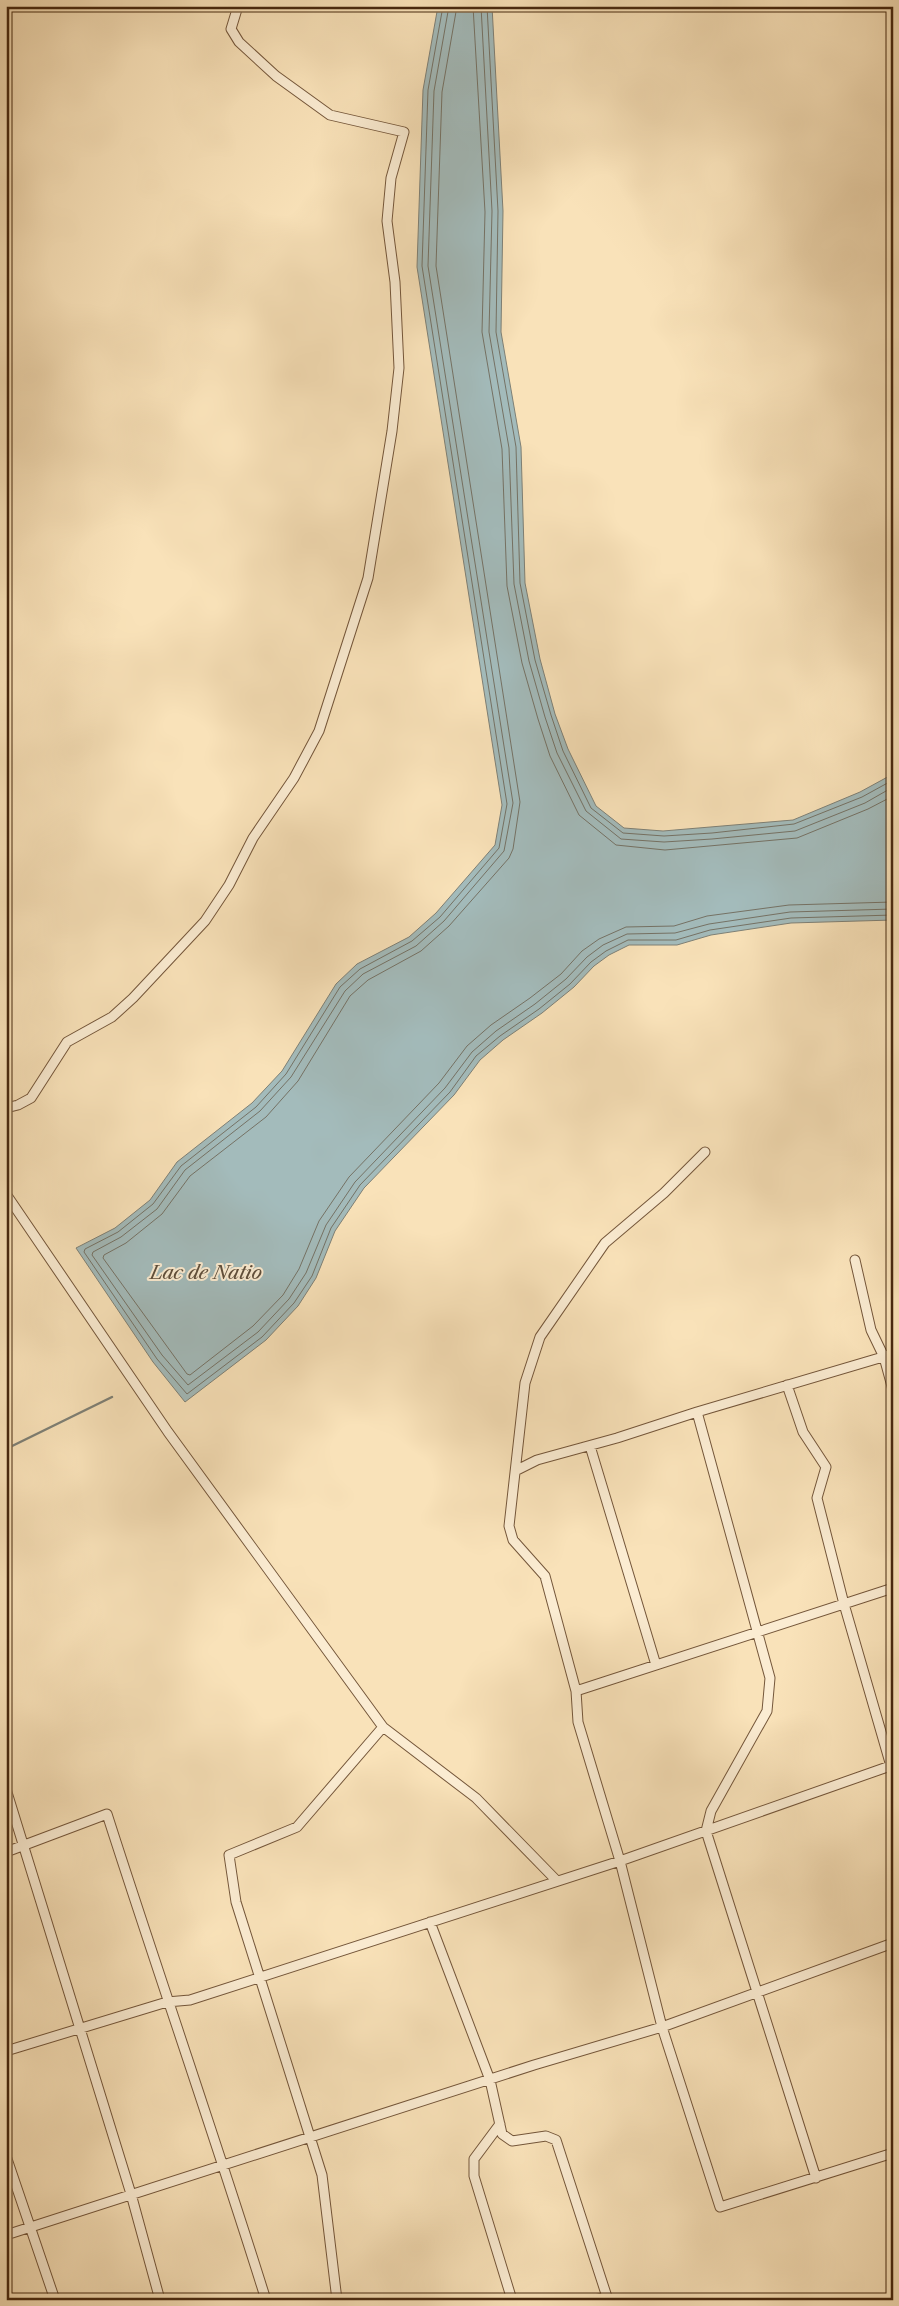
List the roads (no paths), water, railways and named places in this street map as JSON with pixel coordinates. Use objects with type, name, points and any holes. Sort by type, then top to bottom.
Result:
[{"type":"street","points":[[6,1108],[18,1105],[31,1098],[67,1042],[112,1017],[133,998],[205,921],[229,885],[254,838],[294,778],[319,731],[368,578],[392,431],[399,368],[395,282],[388,221],[391,178],[404,132],[330,115],[276,76],[239,42],[230,29],[238,6]]},
{"type":"street","points":[[705,1152],[664,1193],[605,1243],[540,1337],[525,1383],[520,1416],[517,1470],[509,1526],[513,1540],[545,1576],[576,1691],[578,1722],[620,1861],[662,2027],[720,2207],[893,2153]]},
{"type":"street","points":[[6,1194],[168,1432],[383,1727],[476,1798],[557,1881]]},
{"type":"street","points":[[855,1260],[872,1330],[888,1355],[893,1390]]},
{"type":"street","points":[[517,1470],[537,1460],[590,1446],[888,1355]]},
{"type":"street","points":[[6,2051],[167,2002],[190,2000],[620,1861],[892,1768],[844,1604],[817,1498],[826,1467],[803,1432],[787,1385]]},
{"type":"street","points":[[697,1412],[759,1632],[770,1678],[767,1711],[711,1811],[706,1831],[816,2178]]},
{"type":"street","points":[[590,1446],[656,1665]]},
{"type":"street","points":[[576,1691],[893,1588]]},
{"type":"street","points":[[338,2300],[322,2175],[236,1902],[229,1856],[298,1827],[383,1727]]},
{"type":"street","points":[[6,1789],[130,2194],[160,2300]]},
{"type":"street","points":[[6,1852],[107,1814],[167,2002],[224,2166],[266,2300]]},
{"type":"street","points":[[430,1922],[490,2080],[502,2134],[512,2141],[546,2136],[556,2140],[608,2298],[594,2300]]},
{"type":"street","points":[[6,2235],[130,2194],[662,2027],[758,1994],[893,1943]]},
{"type":"street","points":[[500,2124],[474,2159],[474,2176],[512,2300]]},
{"type":"street","points":[[6,2156],[55,2300]]},
{"type":"water","name":"Lac de Natio","points":[[438,6],[492,6],[503,211],[501,332],[521,447],[525,583],[540,659],[555,714],[568,749],[596,806],[624,828],[663,831],[793,820],[860,792],[893,774],[893,920],[791,923],[711,935],[677,945],[629,945],[609,955],[594,966],[574,987],[542,1013],[503,1040],[480,1060],[454,1095],[364,1188],[335,1231],[316,1278],[298,1306],[266,1340],[185,1402],[153,1362],[76,1248],[115,1228],[150,1200],[177,1162],[252,1103],[282,1071],[336,984],[357,964],[409,937],[436,913],[495,845],[502,805],[417,267],[423,90]]},
{"type":"waterway","points":[[6,1449],[112,1397]]}]
